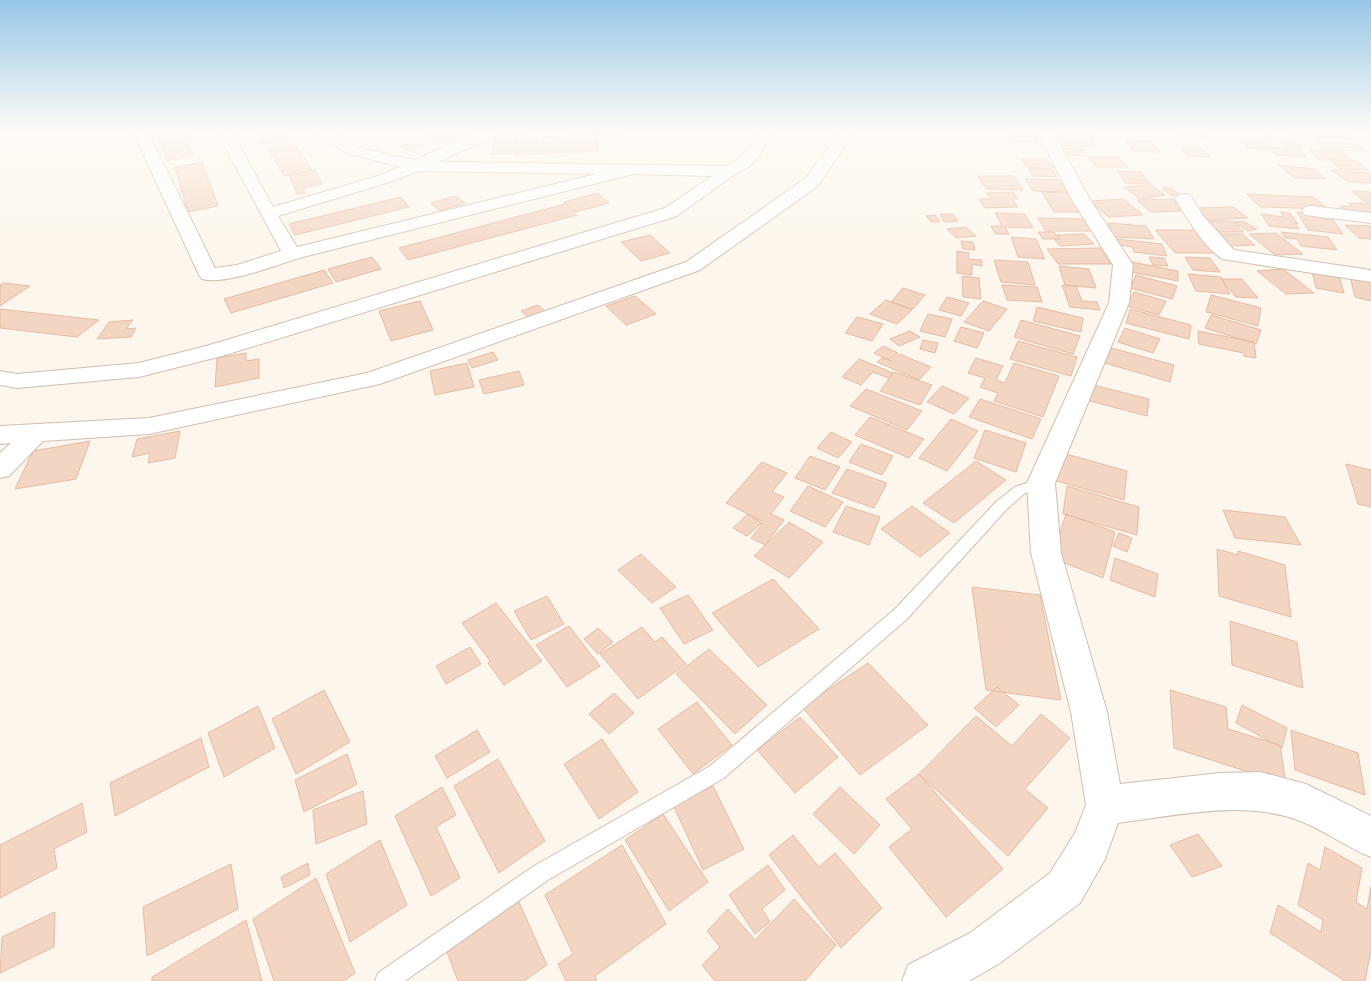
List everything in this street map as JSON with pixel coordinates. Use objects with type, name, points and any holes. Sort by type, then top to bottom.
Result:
[{"type":"street","points":[[161,176],[209,275],[240,270],[292,254],[604,176]]},
{"type":"street","points":[[248,176],[292,254]]},
{"type":"street","points":[[268,214],[393,176]]},
{"type":"street","points":[[0,378],[17,381],[139,370],[214,352],[671,212],[722,176]]},
{"type":"street","points":[[0,435],[149,426],[372,379],[693,266],[812,182],[816,176]]},
{"type":"street","points":[[924,981],[985,948],[1065,888],[1091,844],[1105,805],[1089,712],[1046,552],[1041,484],[1119,303],[1123,265],[1080,198],[1068,176]]},
{"type":"street","points":[[1184,199],[1197,220],[1223,251],[1229,255],[1371,276]]},
{"type":"street","points":[[1311,211],[1371,218]]},
{"type":"street","points":[[0,469],[36,433]]},
{"type":"street","points":[[1105,805],[1220,792],[1260,791],[1306,803],[1371,837]]},
{"type":"lane","points":[[386,981],[541,873],[717,772],[900,614],[1002,504],[1020,490],[1041,484]]},
{"type":"building","points":[[178,176],[207,176],[218,206],[188,212]]},
{"type":"building","points":[[289,176],[318,176],[322,184],[302,188],[305,193],[297,194]]},
{"type":"building","points":[[978,176],[1014,176],[1023,190],[986,189]]},
{"type":"building","points":[[1032,176],[1056,176],[1057,177]]},
{"type":"building","points":[[1120,176],[1144,176],[1150,184],[1125,183]]},
{"type":"building","points":[[1291,176],[1322,176],[1326,179],[1294,178]]},
{"type":"building","points":[[1339,176],[1371,176],[1371,183],[1348,182]]},
{"type":"building","points":[[1025,179],[1062,180],[1070,192],[1033,191]]},
{"type":"building","points":[[1151,185],[1165,195],[1140,199],[1124,187]]},
{"type":"building","points":[[1162,188],[1171,188],[1181,196],[1172,196]]},
{"type":"building","points":[[1352,191],[1371,192],[1371,202],[1365,202]]},
{"type":"building","points":[[1013,192],[1018,199],[1012,199],[1018,207],[985,208],[979,199],[991,199],[986,193]]},
{"type":"building","points":[[1042,192],[1068,193],[1081,212],[1054,212]]},
{"type":"building","points":[[597,193],[609,203],[576,212],[564,202]]},
{"type":"building","points":[[1247,194],[1314,197],[1328,209],[1260,207]]},
{"type":"building","points":[[455,196],[465,203],[440,211],[431,203]]},
{"type":"building","points":[[401,197],[409,207],[295,235],[289,224]]},
{"type":"building","points":[[1124,199],[1143,215],[1108,217],[1090,201]]},
{"type":"building","points":[[1174,199],[1179,204],[1174,204],[1182,211],[1150,212],[1137,200]]},
{"type":"building","points":[[1348,203],[1371,204],[1371,215],[1348,214],[1340,206],[1352,206]]},
{"type":"building","points":[[565,204],[577,215],[408,260],[399,248]]},
{"type":"building","points":[[1233,207],[1248,218],[1208,220],[1195,208]]},
{"type":"building","points":[[1280,212],[1290,213],[1298,224],[1295,223],[1299,229],[1269,226],[1261,214],[1284,217]]},
{"type":"building","points":[[1297,212],[1319,215],[1322,219],[1333,220],[1343,234],[1308,230]]},
{"type":"building","points":[[995,213],[1025,214],[1033,228],[1005,227],[1009,234],[995,234],[991,226],[1002,226]]},
{"type":"building","points":[[940,214],[953,214],[958,221],[944,222]]},
{"type":"building","points":[[935,215],[940,222],[931,222],[926,216]]},
{"type":"building","points":[[1038,218],[1083,219],[1092,231],[1046,231]]},
{"type":"building","points":[[1206,221],[1232,221],[1244,232],[1217,232]]},
{"type":"building","points":[[1243,221],[1257,229],[1248,231],[1234,222]]},
{"type":"building","points":[[1108,223],[1146,226],[1154,239],[1114,237]]},
{"type":"building","points":[[1345,225],[1371,226],[1371,239],[1359,238]]},
{"type":"building","points":[[966,227],[976,236],[956,238],[947,229]]},
{"type":"building","points":[[1155,230],[1196,230],[1218,253],[1175,253]]},
{"type":"building","points":[[1038,232],[1054,232],[1059,239],[1043,239]]},
{"type":"building","points":[[1281,232],[1328,237],[1337,250],[1301,246],[1297,239],[1285,238]]},
{"type":"building","points":[[1276,233],[1303,254],[1275,255],[1249,234]]},
{"type":"building","points":[[1084,234],[1094,244],[1060,246],[1054,239],[1061,239],[1057,235]]},
{"type":"building","points":[[1212,234],[1242,234],[1255,245],[1225,246]]},
{"type":"building","points":[[650,235],[670,253],[641,261],[621,242]]},
{"type":"building","points":[[1011,237],[1036,239],[1045,259],[1018,257]]},
{"type":"building","points":[[1117,239],[1162,244],[1167,256],[1134,252],[1132,247],[1119,245]]},
{"type":"building","points":[[961,241],[973,242],[975,250],[963,249]]},
{"type":"building","points":[[1100,248],[1112,264],[1058,264],[1047,249]]},
{"type":"building","points":[[957,251],[969,253],[968,259],[982,260],[982,266],[972,264],[972,275],[957,273]]},
{"type":"building","points":[[372,257],[381,269],[336,282],[328,269]]},
{"type":"building","points":[[1149,257],[1164,258],[1168,266],[1153,265]]},
{"type":"building","points":[[1185,257],[1210,258],[1220,272],[1193,270]]},
{"type":"building","points":[[994,260],[1028,262],[1035,285],[1001,282]]},
{"type":"building","points":[[1132,262],[1178,271],[1178,281],[1131,272]]},
{"type":"building","points":[[1059,266],[1089,269],[1096,288],[1065,285]]},
{"type":"building","points":[[1283,269],[1314,293],[1286,294],[1257,271]]},
{"type":"building","points":[[324,270],[333,283],[231,313],[224,299]]},
{"type":"building","points":[[1312,271],[1339,276],[1344,293],[1316,288]]},
{"type":"building","points":[[1188,274],[1221,277],[1230,294],[1196,291]]},
{"type":"building","points":[[1136,275],[1177,286],[1172,299],[1130,288]]},
{"type":"building","points":[[962,276],[979,278],[981,299],[963,297]]},
{"type":"building","points":[[1350,276],[1371,280],[1371,301],[1355,297]]},
{"type":"building","points":[[1221,279],[1242,279],[1258,298],[1236,297]]},
{"type":"building","points":[[4,283],[30,286],[0,306],[0,285]]},
{"type":"building","points":[[1002,285],[1037,287],[1042,302],[1007,300]]},
{"type":"building","points":[[1062,285],[1076,286],[1082,301],[1097,302],[1100,310],[1070,307]]},
{"type":"building","points":[[903,288],[925,295],[913,309],[891,302]]},
{"type":"building","points":[[1134,292],[1166,301],[1159,315],[1127,306]]},
{"type":"building","points":[[1211,295],[1261,308],[1258,326],[1206,312]]},
{"type":"building","points":[[635,296],[656,314],[626,325],[606,306]]},
{"type":"building","points":[[947,297],[969,303],[961,316],[939,310]]},
{"type":"building","points":[[886,300],[912,310],[897,324],[870,314]]},
{"type":"building","points":[[420,301],[433,330],[391,341],[379,311]]},
{"type":"building","points":[[983,301],[1007,309],[989,331],[964,322]]},
{"type":"building","points":[[538,305],[546,312],[529,318],[521,311]]},
{"type":"building","points":[[1037,307],[1083,318],[1081,332],[1033,321]]},
{"type":"building","points":[[0,309],[99,320],[77,337],[0,328]]},
{"type":"building","points":[[1130,309],[1191,325],[1189,339],[1126,323]]},
{"type":"building","points":[[928,314],[952,319],[945,337],[920,331]]},
{"type":"building","points":[[1211,315],[1261,330],[1256,344],[1205,328]]},
{"type":"building","points":[[857,317],[883,324],[872,341],[845,333]]},
{"type":"building","points":[[133,320],[126,329],[136,328],[131,337],[97,339],[109,322]]},
{"type":"building","points":[[1021,320],[1080,336],[1073,354],[1014,337]]},
{"type":"building","points":[[961,327],[984,333],[977,348],[954,341]]},
{"type":"building","points":[[1125,328],[1160,339],[1153,353],[1118,342]]},
{"type":"building","points":[[910,331],[920,337],[899,346],[890,339]]},
{"type":"building","points":[[1198,331],[1254,342],[1256,358],[1244,356],[1244,353],[1199,344]]},
{"type":"building","points":[[923,340],[938,343],[935,353],[920,349]]},
{"type":"building","points":[[1018,341],[1077,357],[1071,376],[1010,359]]},
{"type":"building","points":[[883,346],[898,353],[889,360],[874,353]]},
{"type":"building","points":[[1111,348],[1174,365],[1170,382],[1105,363]]},
{"type":"building","points":[[493,352],[498,360],[472,368],[468,360]]},
{"type":"building","points":[[246,353],[246,361],[259,359],[259,378],[215,387],[217,358]]},
{"type":"building","points":[[899,354],[931,367],[919,380],[877,362],[882,358],[891,361]]},
{"type":"building","points":[[976,358],[1003,366],[996,380],[1005,383],[1014,363],[1059,376],[1043,417],[994,401],[998,393],[980,387],[985,378],[968,373]]},
{"type":"building","points":[[859,359],[893,373],[888,378],[873,372],[861,385],[842,377]]},
{"type":"building","points":[[467,363],[474,387],[435,395],[430,371]]},
{"type":"building","points":[[519,371],[524,385],[484,394],[479,380]]},
{"type":"building","points":[[894,372],[932,385],[920,405],[880,391]]},
{"type":"building","points":[[1089,384],[1149,399],[1147,416],[1086,400]]},
{"type":"building","points":[[942,386],[969,398],[954,414],[927,402]]},
{"type":"building","points":[[866,389],[922,411],[907,430],[850,406]]},
{"type":"building","points":[[980,399],[1041,419],[1032,439],[969,417]]},
{"type":"building","points":[[870,417],[924,439],[909,458],[855,435]]},
{"type":"building","points":[[951,419],[978,431],[947,471],[919,458]]},
{"type":"building","points":[[985,430],[1026,443],[1016,472],[974,458]]},
{"type":"building","points":[[180,431],[175,458],[148,463],[150,453],[132,457],[137,439]]},
{"type":"building","points":[[831,432],[852,442],[838,458],[817,448]]},
{"type":"building","points":[[90,441],[76,479],[15,489],[33,451]]},
{"type":"building","points":[[861,444],[893,456],[882,475],[849,462]]},
{"type":"building","points":[[1059,452],[1127,471],[1124,500],[1053,480]]},
{"type":"building","points":[[810,456],[840,467],[825,490],[795,478]]},
{"type":"building","points":[[976,461],[1006,480],[954,523],[923,503]]},
{"type":"building","points":[[762,462],[787,473],[772,492],[784,497],[771,514],[784,520],[765,545],[751,538],[764,522],[726,503]]},
{"type":"building","points":[[1346,464],[1371,470],[1371,507],[1358,504]]},
{"type":"building","points":[[847,469],[887,483],[874,508],[832,493]]},
{"type":"building","points":[[808,486],[843,502],[825,527],[790,511]]},
{"type":"building","points":[[1067,486],[1139,507],[1137,535],[1063,514]]},
{"type":"building","points":[[846,506],[880,517],[869,545],[833,532]]},
{"type":"building","points":[[912,506],[950,533],[920,557],[881,529]]},
{"type":"building","points":[[1223,510],[1285,517],[1301,545],[1235,538]]},
{"type":"building","points":[[748,514],[762,523],[747,536],[733,528]]},
{"type":"building","points":[[1066,514],[1115,532],[1103,578],[1052,558]]},
{"type":"building","points":[[789,522],[823,542],[789,578],[754,556]]},
{"type":"building","points":[[1119,533],[1132,538],[1127,552],[1113,546]]},
{"type":"building","points":[[1217,549],[1238,555],[1238,551],[1285,565],[1291,617],[1219,596]]},
{"type":"building","points":[[641,554],[676,587],[652,603],[618,570]]},
{"type":"building","points":[[1115,558],[1158,574],[1155,597],[1110,580]]},
{"type":"building","points":[[773,579],[819,629],[758,667],[712,613]]},
{"type":"building","points":[[972,587],[1040,595],[1061,700],[986,690]]},
{"type":"building","points":[[688,595],[713,630],[684,644],[660,608]]},
{"type":"building","points":[[547,596],[564,624],[531,640],[514,611]]},
{"type":"building","points":[[496,603],[542,661],[504,685],[488,663],[490,661],[462,623]]},
{"type":"building","points":[[1230,621],[1297,642],[1303,688],[1232,665]]},
{"type":"building","points":[[569,626],[600,666],[567,687],[536,645]]},
{"type":"building","points":[[642,627],[655,642],[662,637],[686,664],[638,699],[600,654]]},
{"type":"building","points":[[598,628],[613,642],[598,654],[584,639]]},
{"type":"building","points":[[470,647],[481,664],[446,684],[436,666]]},
{"type":"building","points":[[709,649],[767,705],[735,734],[676,674]]},
{"type":"building","points":[[868,663],[928,725],[860,775],[802,707]]},
{"type":"building","points":[[997,687],[1019,705],[996,727],[974,708]]},
{"type":"building","points":[[324,690],[350,742],[296,774],[272,719]]},
{"type":"building","points":[[1170,690],[1226,707],[1228,729],[1280,745],[1286,784],[1174,748]]},
{"type":"building","points":[[614,693],[634,713],[609,734],[589,714]]},
{"type":"building","points":[[697,702],[732,745],[693,774],[658,729]]},
{"type":"building","points":[[1242,705],[1287,728],[1282,748],[1236,723]]},
{"type":"building","points":[[258,706],[275,748],[224,777],[208,733]]},
{"type":"building","points":[[1041,714],[1070,738],[1025,789],[1048,808],[1008,856],[919,774],[976,716],[1012,746]]},
{"type":"building","points":[[800,717],[838,757],[795,793],[757,750]]},
{"type":"building","points":[[477,730],[490,752],[447,778],[435,756]]},
{"type":"building","points":[[1291,730],[1358,753],[1365,795],[1295,770]]},
{"type":"building","points":[[201,738],[209,767],[115,816],[110,783]]},
{"type":"building","points":[[602,739],[638,792],[599,819],[564,764]]},
{"type":"building","points":[[347,754],[357,784],[304,812],[295,780]]},
{"type":"building","points":[[498,759],[545,841],[499,873],[454,786]]},
{"type":"building","points":[[919,774],[1003,869],[946,917],[889,847],[912,829],[886,799]]},
{"type":"building","points":[[713,786],[744,849],[703,870],[673,805]]},
{"type":"building","points":[[442,787],[456,815],[436,827],[460,878],[431,896],[395,816]]},
{"type":"building","points":[[840,787],[880,825],[854,854],[813,814]]},
{"type":"building","points":[[363,791],[367,824],[316,844],[313,810]]},
{"type":"building","points":[[82,803],[87,832],[54,849],[57,868],[0,898],[0,845]]},
{"type":"building","points":[[663,814],[708,882],[669,911],[625,840]]},
{"type":"building","points":[[1198,834],[1222,866],[1192,877],[1170,845]]},
{"type":"building","points":[[793,835],[819,867],[835,853],[882,908],[841,948],[769,855]]},
{"type":"building","points":[[380,840],[407,905],[350,942],[326,874]]},
{"type":"building","points":[[622,845],[666,924],[595,976],[597,981],[566,981],[558,964],[573,954],[545,895]]},
{"type":"building","points":[[1325,847],[1362,868],[1356,902],[1367,909],[1371,887],[1371,955],[1365,981],[1345,981],[1270,933],[1278,905],[1321,932],[1323,920],[1298,905],[1308,863],[1320,870]]},
{"type":"building","points":[[308,863],[310,875],[284,888],[281,877]]},
{"type":"building","points":[[231,864],[238,909],[147,956],[143,907]]},
{"type":"building","points":[[768,865],[785,890],[762,909],[770,922],[755,934],[729,895]]},
{"type":"building","points":[[316,878],[355,973],[344,981],[274,981],[253,919]]},
{"type":"building","points":[[794,899],[836,945],[805,981],[715,981],[702,965],[720,947],[707,931],[728,909],[755,940]]},
{"type":"building","points":[[518,900],[547,965],[524,981],[458,981],[445,947]]},
{"type":"building","points":[[55,912],[54,947],[0,973],[2,937]]},
{"type":"building","points":[[246,920],[262,981],[152,981],[152,977]]}]
